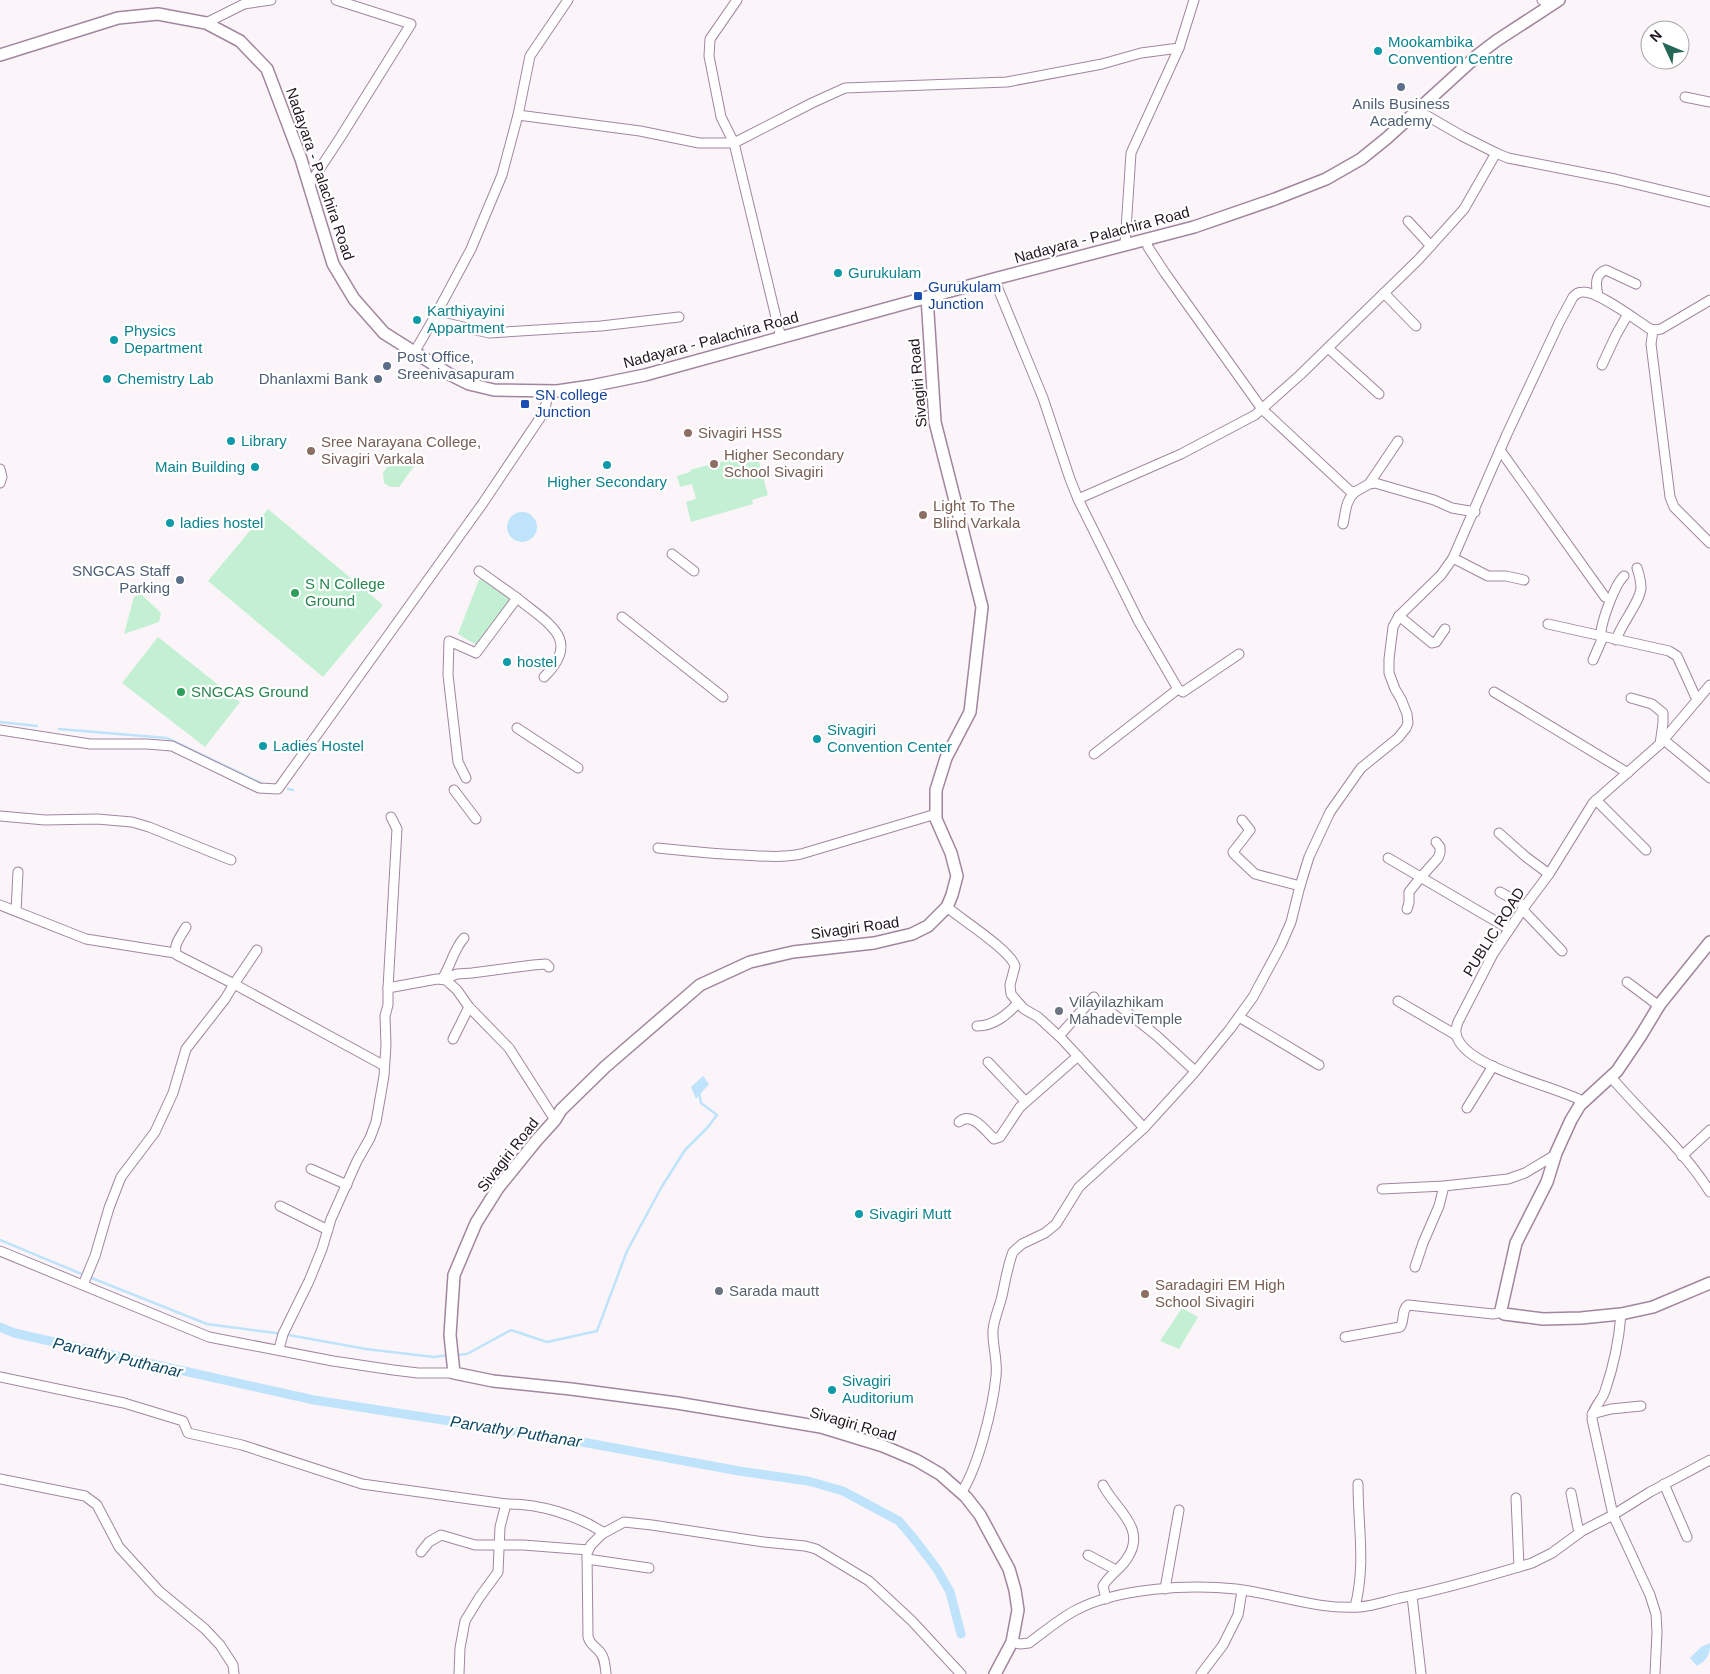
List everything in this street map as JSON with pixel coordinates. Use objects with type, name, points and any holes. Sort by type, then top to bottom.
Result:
[{"type":"main road","name":"Nadayara - Palachira Road","points":[[0,55],[118,18],[158,14],[206,23],[240,40],[267,69],[301,160],[333,264],[354,299],[384,333],[449,374],[476,386],[494,390],[548,392],[591,386],[645,375],[994,278],[1146,240],[1227,216],[1326,179],[1361,159],[1480,54],[1551,2]]},
{"type":"main road","name":"Sivagiri Road","points":[[927,297],[935,422],[982,607],[970,712],[946,758],[936,790],[936,819],[951,853],[958,876],[947,907],[928,926],[912,934],[874,943],[793,952],[750,962],[700,986],[605,1067],[561,1110],[555,1120],[498,1188],[476,1223],[454,1275],[450,1335],[451,1357],[454,1373],[493,1381],[677,1403],[821,1427],[883,1446],[916,1460],[940,1474],[961,1493],[980,1515],[1009,1569],[1018,1610],[1012,1642],[995,1674]]},
{"type":"main road","points":[[1710,942],[1672,986],[1617,1071],[1584,1102],[1571,1120],[1555,1155],[1548,1182],[1516,1243],[1502,1310],[1503,1312],[1543,1319],[1621,1314],[1653,1307],[1710,1283]]},
{"type":"street","points":[[206,23],[244,4],[271,0]]},
{"type":"street","points":[[309,185],[411,24],[336,0]]},
{"type":"street","points":[[415,351],[434,320],[471,249],[502,175],[518,116],[530,56],[568,0]]},
{"type":"street","points":[[738,0],[710,39],[709,56],[721,117],[734,143],[781,338]]},
{"type":"street","points":[[1125,245],[1130,153],[1180,48],[1194,0]]},
{"type":"street","points":[[518,116],[640,130],[699,144],[734,143],[845,88],[1007,82],[1102,64],[1141,53],[1180,48]]},
{"type":"street","points":[[1685,97],[1710,102]]},
{"type":"street","points":[[1417,110],[1496,154],[1508,158],[1615,179],[1710,202]]},
{"type":"street","points":[[1078,499],[1181,454],[1262,409],[1328,348],[1431,246],[1464,210],[1496,154]]},
{"type":"street","points":[[1408,221],[1431,246]]},
{"type":"street","points":[[1146,240],[1165,273],[1262,409],[1350,490],[1355,492]]},
{"type":"street","points":[[1598,296],[1596,282],[1602,271],[1606,270],[1636,284]]},
{"type":"street","points":[[994,278],[1044,398],[1078,499],[1139,622],[1178,689],[1183,692],[1239,654]]},
{"type":"street","points":[[961,1493],[978,1454],[990,1411],[996,1376],[996,1356],[993,1339],[994,1320],[1013,1252],[1022,1244],[1045,1233],[1056,1224],[1084,1180],[1144,1128],[1195,1071],[1253,997],[1291,922],[1300,886],[1321,830],[1330,812],[1361,768],[1398,738],[1406,728],[1408,723],[1407,714],[1389,673],[1390,642],[1393,627],[1399,616],[1441,575],[1453,558],[1500,450],[1573,297],[1584,292],[1598,296],[1653,330],[1661,329],[1710,300]]},
{"type":"street","points":[[1384,293],[1416,326]]},
{"type":"street","points":[[1602,365],[1628,314]]},
{"type":"street","points":[[434,320],[489,332],[601,326],[679,317]]},
{"type":"street","points":[[1653,330],[1651,344],[1670,497],[1674,507],[1710,543]]},
{"type":"street","points":[[1328,348],[1379,394]]},
{"type":"street","points":[[0,730],[90,744],[172,746],[260,788],[278,789],[483,503],[542,415],[548,392]]},
{"type":"street","points":[[1369,484],[1398,441]]},
{"type":"street","points":[[1500,450],[1605,597]]},
{"type":"street","points":[[0,470],[2,476],[0,482]]},
{"type":"street","points":[[1343,524],[1345,507],[1349,497],[1369,484],[1375,483],[1434,500],[1452,508],[1474,512]]},
{"type":"street","points":[[672,554],[694,571]]},
{"type":"street","points":[[1453,558],[1488,576],[1506,576],[1524,580]]},
{"type":"street","points":[[1616,640],[1620,628],[1640,594],[1637,568]]},
{"type":"street","points":[[479,572],[518,598],[556,630],[562,644],[560,655],[551,670],[544,676]]},
{"type":"street","points":[[1594,660],[1602,636],[1601,628],[1615,587],[1624,576]]},
{"type":"street","points":[[466,778],[458,762],[448,676],[449,641],[476,653],[518,598]]},
{"type":"street","points":[[1399,616],[1432,643],[1436,642],[1445,629]]},
{"type":"street","points":[[622,617],[723,697]]},
{"type":"street","points":[[1548,624],[1669,650],[1685,672],[1697,700]]},
{"type":"street","name":"PUBLIC ROAD","points":[[1456,1035],[1460,1016],[1493,954],[1549,874],[1596,800],[1662,742],[1710,685]]},
{"type":"street","points":[[1094,754],[1178,689]]},
{"type":"street","points":[[1494,692],[1628,773]]},
{"type":"street","points":[[1631,698],[1652,704],[1663,713],[1662,742],[1710,778]]},
{"type":"street","points":[[518,728],[578,768]]},
{"type":"street","points":[[454,790],[476,819]]},
{"type":"street","points":[[1596,800],[1646,850]]},
{"type":"street","points":[[658,848],[764,856],[794,855],[936,814]]},
{"type":"street","points":[[0,816],[45,820],[96,819],[132,822],[231,860]]},
{"type":"street","points":[[280,1350],[283,1334],[309,1281],[357,1161],[370,1138],[376,1122],[384,1068],[385,1016],[397,829],[391,817]]},
{"type":"street","points":[[1242,820],[1250,830],[1233,852],[1234,854],[1255,874],[1300,886]]},
{"type":"street","points":[[1498,833],[1531,862],[1549,874]]},
{"type":"street","points":[[1407,909],[1410,890],[1440,853],[1440,847],[1436,842]]},
{"type":"street","points":[[1388,858],[1509,929]]},
{"type":"street","points":[[16,911],[18,872]]},
{"type":"street","points":[[1504,891],[1525,906],[1562,951]]},
{"type":"street","points":[[0,906],[86,939],[175,953],[381,1064]]},
{"type":"street","points":[[947,907],[999,947],[1013,961],[1015,968],[1010,987],[1013,997],[1024,1009],[1038,1017],[1059,1036],[1144,1128]]},
{"type":"street","points":[[175,953],[175,947],[186,927]]},
{"type":"street","points":[[442,979],[457,947],[464,938]]},
{"type":"street","points":[[83,1285],[96,1256],[109,1208],[122,1177],[155,1132],[173,1092],[186,1049],[220,1007],[257,950]]},
{"type":"street","points":[[388,988],[442,979],[457,974],[546,964],[549,967]]},
{"type":"street","points":[[442,979],[457,990],[469,1006],[508,1048],[555,1120]]},
{"type":"street","points":[[1628,982],[1659,1006]]},
{"type":"street","points":[[1059,1036],[1094,998]]},
{"type":"street","points":[[1398,1001],[1456,1035],[1465,1049],[1493,1066],[1584,1102]]},
{"type":"street","points":[[977,1026],[990,1024],[998,1020],[1009,1013],[1018,1003]]},
{"type":"street","points":[[1117,1004],[1157,1036],[1195,1071]]},
{"type":"street","points":[[453,1038],[469,1006]]},
{"type":"street","points":[[1239,1017],[1319,1065]]},
{"type":"street","points":[[959,1122],[964,1118],[975,1121],[994,1139],[997,1139],[1025,1101],[1078,1056]]},
{"type":"street","points":[[988,1062],[1025,1101]]},
{"type":"street","points":[[1467,1108],[1493,1066]]},
{"type":"street","points":[[1611,1077],[1660,1129],[1710,1192]]},
{"type":"street","points":[[1682,1156],[1710,1130]]},
{"type":"street","points":[[1382,1189],[1444,1186],[1508,1179],[1525,1173],[1555,1155]]},
{"type":"street","points":[[311,1169],[347,1186]]},
{"type":"street","points":[[1416,1267],[1423,1243],[1439,1206],[1444,1186]]},
{"type":"street","points":[[280,1206],[328,1230]]},
{"type":"street","points":[[0,1251],[208,1337],[333,1361],[393,1370],[418,1373],[454,1373]]},
{"type":"street","points":[[1346,1337],[1400,1327],[1405,1308],[1408,1305],[1493,1314],[1503,1312]]},
{"type":"street","points":[[1621,1314],[1615,1359],[1605,1392],[1592,1414],[1613,1515],[1650,1595],[1656,1614],[1658,1632],[1655,1674]]},
{"type":"street","points":[[0,1377],[124,1403],[183,1421],[188,1433],[242,1445],[362,1484],[516,1504],[555,1511],[592,1525],[604,1532]]},
{"type":"street","points":[[1592,1414],[1611,1409],[1641,1406]]},
{"type":"street","points":[[1012,1642],[1020,1644],[1029,1643],[1074,1611],[1106,1599],[1165,1589],[1242,1591],[1336,1607],[1355,1607],[1443,1589],[1532,1563],[1552,1553],[1579,1533],[1710,1460]]},
{"type":"street","points":[[0,1479],[85,1496],[97,1505],[119,1547],[159,1591],[205,1629],[215,1640],[233,1665],[234,1674]]},
{"type":"street","points":[[1103,1484],[1106,1492],[1128,1519],[1132,1528],[1132,1549],[1128,1557],[1102,1586],[1106,1599]]},
{"type":"street","points":[[1355,1607],[1359,1590],[1362,1558],[1358,1516],[1358,1484]]},
{"type":"street","points":[[1664,1484],[1687,1537]]},
{"type":"street","points":[[1571,1493],[1579,1533]]},
{"type":"street","points":[[1516,1498],[1519,1567]]},
{"type":"street","points":[[459,1674],[460,1648],[465,1621],[498,1572],[500,1527],[506,1504]]},
{"type":"street","points":[[1165,1589],[1179,1510]]},
{"type":"street","points":[[606,1674],[603,1657],[592,1645],[588,1636],[587,1555],[591,1545],[604,1532],[624,1522],[816,1549],[869,1580],[912,1621],[961,1674]]},
{"type":"street","points":[[421,1552],[429,1542],[441,1536],[466,1544],[523,1545],[587,1555],[649,1568]]},
{"type":"street","points":[[1088,1555],[1116,1570]]},
{"type":"street","points":[[1201,1674],[1223,1645],[1238,1615],[1242,1591]]},
{"type":"street","points":[[1412,1596],[1421,1674]]},
{"type":"green space","points":[[757,454],[768,495],[752,500],[753,504],[691,522],[686,502],[696,499],[692,484],[680,487],[677,476],[690,472],[690,470]]},
{"type":"green space","points":[[413,461],[415,465],[399,487],[390,487],[384,483],[383,473],[387,467]]},
{"type":"green space","name":"S N College Ground","points":[[268,509],[383,605],[323,677],[208,581]]},
{"type":"green space","points":[[480,577],[511,599],[478,646],[458,634]]},
{"type":"green space","points":[[141,594],[161,613],[159,622],[124,634],[134,597]]},
{"type":"green space","name":"SNGCAS Ground","points":[[158,637],[240,702],[205,747],[122,683]]},
{"type":"green space","points":[[1182,1308],[1198,1317],[1179,1349],[1160,1341]]},
{"type":"water","points":[[522,512],[528,513],[536,521],[536,533],[528,541],[522,542],[516,541],[508,533],[507,527],[508,521],[516,513]]},
{"type":"water","points":[[703,1076],[709,1084],[696,1099],[691,1087]]},
{"type":"water","points":[[1710,1643],[1707,1657],[1697,1666],[1690,1658],[1701,1647]]},
{"type":"waterway","points":[[0,722],[37,726]]},
{"type":"waterway","points":[[59,729],[167,738],[263,784]]},
{"type":"waterway","points":[[288,789],[293,790]]},
{"type":"waterway","points":[[455,1355],[467,1354],[511,1330],[547,1342],[597,1331],[627,1251],[661,1188],[685,1150],[717,1115],[701,1103],[699,1092]]},
{"type":"waterway","points":[[0,1240],[84,1275]]},
{"type":"waterway","points":[[89,1277],[207,1324],[283,1334],[366,1349],[434,1357],[449,1355]]},
{"type":"waterway","name":"Parvathy Puthanar","points":[[0,1327],[14,1333],[314,1400],[566,1439],[739,1471],[808,1481],[843,1491],[899,1521],[915,1540],[937,1569],[950,1592],[961,1634]]},
{"type":"place","name":"Mookambika Convention Centre","points":[[1378,51]]},
{"type":"place","name":"Anils Business Academy","points":[[1401,87]]},
{"type":"place","name":"Gurukulam","points":[[838,273]]},
{"type":"place","name":"Gurukulam Junction","points":[[918,296]]},
{"type":"place","name":"Karthiyayini Appartment","points":[[417,320]]},
{"type":"place","name":"Physics Department","points":[[114,340]]},
{"type":"place","name":"Post Office, Sreenivasapuram","points":[[387,366]]},
{"type":"place","name":"Chemistry Lab","points":[[107,379]]},
{"type":"place","name":"Dhanlaxmi Bank","points":[[378,379]]},
{"type":"place","name":"SN college Junction","points":[[525,404]]},
{"type":"place","name":"Sivagiri HSS","points":[[688,433]]},
{"type":"place","name":"Library","points":[[231,441]]},
{"type":"place","name":"Sree Narayana College, Sivagiri Varkala","points":[[311,451]]},
{"type":"place","name":"Higher Secondary School Sivagiri","points":[[714,464]]},
{"type":"place","name":"Higher Secondary","points":[[607,465]]},
{"type":"place","name":"Main Building","points":[[255,467]]},
{"type":"place","name":"Light To The Blind Varkala","points":[[923,515]]},
{"type":"place","name":"ladies hostel","points":[[170,523]]},
{"type":"place","name":"SNGCAS Staff Parking","points":[[180,580]]},
{"type":"place","name":"S N College Ground","points":[[295,593]]},
{"type":"place","name":"hostel","points":[[507,662]]},
{"type":"place","name":"SNGCAS Ground","points":[[181,692]]},
{"type":"place","name":"Sivagiri Convention Center","points":[[817,739]]},
{"type":"place","name":"Ladies Hostel","points":[[263,746]]},
{"type":"place","name":"Vilayilazhikam MahadeviTemple","points":[[1059,1011]]},
{"type":"place","name":"Sivagiri Mutt","points":[[859,1214]]},
{"type":"place","name":"Sarada mautt","points":[[719,1291]]},
{"type":"place","name":"Saradagiri EM High School Sivagiri","points":[[1145,1294]]},
{"type":"place","name":"Sivagiri Auditorium","points":[[832,1390]]}]
